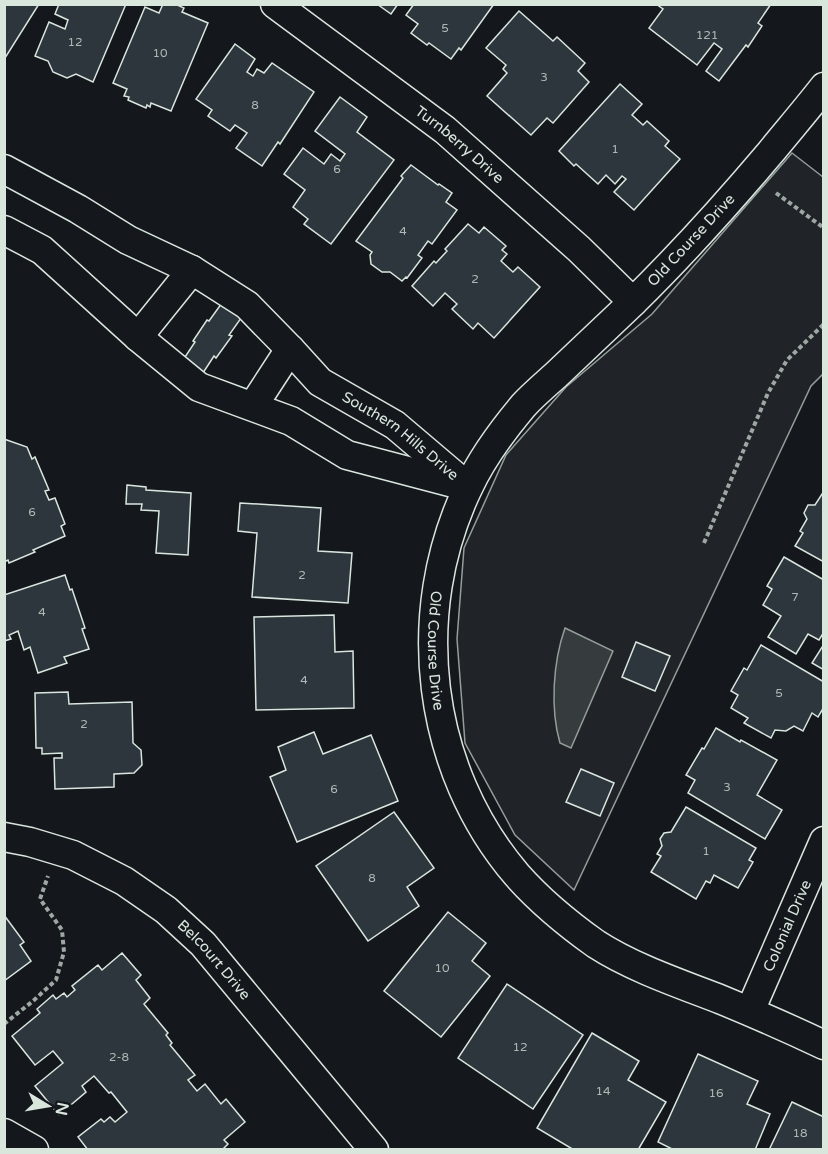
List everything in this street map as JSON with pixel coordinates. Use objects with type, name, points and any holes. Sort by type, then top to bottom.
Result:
[{"type":"street","name":"Turnberry Drive","points":[[275,4],[445,130],[579,249],[633,302]]},
{"type":"street","name":"Old Course Drive","points":[[824,87],[723,208],[633,302],[526,403],[494,443],[468,487],[447,541],[436,590],[432,641],[436,698],[447,748],[466,795],[487,834],[517,875],[558,915],[599,946],[650,972],[750,1011],[824,1045]]},
{"type":"street","name":"Southern Hills Drive","points":[[4,169],[78,209],[128,240],[192,270],[247,305],[320,382],[395,425],[468,487]]},
{"type":"street","name":"Southern Hills Drive","points":[[4,230],[42,250],[138,337],[200,387],[291,421],[347,455],[468,487]]},
{"type":"street","points":[[138,337],[192,270]]},
{"type":"street","points":[[253,406],[290,349]]},
{"type":"street","name":"Belcourt Drive","points":[[4,837],[73,855],[124,881],[166,910],[203,945],[374,1149]]},
{"type":"street","name":"Colonial Drive","points":[[750,1011],[824,841]]},
{"type":"street","points":[[4,1133],[33,1149]]},
{"type":"path","points":[[752,174],[824,228]]},
{"type":"path","points":[[704,543],[768,393],[787,360],[824,324]]},
{"type":"path","points":[[4,1024],[56,980],[64,952],[62,930],[40,899],[51,868]]},
{"type":"shaded area","points":[[792,153],[823,177],[823,374],[811,386],[574,890],[515,835],[465,743],[457,639],[464,548],[506,455],[566,387],[652,314]]},
{"type":"shaded area","points":[[565,628],[613,651],[571,748],[560,743],[554,701],[558,656]]},
{"type":"building","points":[[4,4],[39,4],[5,58],[4,58]]},
{"type":"building","points":[[59,4],[126,4],[93,82],[76,74],[67,78],[53,72],[48,61],[35,56],[49,22],[65,29],[68,20],[55,14]]},
{"type":"building","points":[[163,4],[175,4],[184,8],[182,12],[208,23],[171,111],[151,103],[150,107],[147,105],[146,108],[128,100],[129,97],[124,96],[127,89],[113,83],[145,7],[159,13]]},
{"type":"building","points":[[377,4],[398,4],[391,14]]},
{"type":"building","points":[[414,4],[494,4],[461,50],[459,48],[451,59],[411,33],[418,24],[406,15]]},
{"type":"building","points":[[656,4],[771,4],[758,23],[762,26],[748,47],[746,45],[719,81],[706,71],[722,49],[714,43],[697,65],[649,28],[663,9]]},
{"type":"building","points":[[519,11],[553,41],[557,37],[585,63],[578,71],[589,82],[553,123],[547,118],[531,135],[487,96],[507,73],[503,69],[506,65],[486,48]]},
{"type":"building","points":[[235,44],[255,59],[247,72],[253,76],[257,69],[264,73],[272,63],[314,92],[280,144],[278,142],[262,166],[236,148],[247,133],[235,125],[230,131],[208,116],[212,110],[196,99]]},
{"type":"building","points":[[620,84],[642,104],[632,115],[643,125],[647,121],[669,141],[665,146],[680,159],[634,210],[614,192],[626,179],[622,176],[615,184],[606,175],[598,184],[559,151]]},
{"type":"building","points":[[340,97],[367,117],[357,132],[394,160],[331,244],[304,224],[308,219],[293,207],[305,190],[284,174],[303,148],[324,164],[331,154],[340,161],[345,154],[315,131]]},
{"type":"building","points":[[411,165],[452,193],[446,202],[457,210],[432,244],[428,241],[418,255],[422,258],[407,278],[402,281],[390,272],[382,272],[371,264],[372,252],[356,241]]},
{"type":"building","points":[[468,224],[479,233],[484,227],[506,246],[502,250],[507,254],[501,261],[513,272],[518,267],[540,287],[494,338],[478,323],[473,329],[452,309],[457,304],[445,293],[433,306],[412,286],[434,261],[436,263],[447,251],[445,249]]},
{"type":"building","points":[[224,300],[244,314],[229,335],[232,336],[216,358],[214,356],[201,376],[181,363],[207,320],[209,321]]},
{"type":"building","points":[[4,439],[27,447],[32,459],[35,457],[49,490],[45,491],[49,500],[55,498],[65,524],[61,526],[65,536],[9,563],[8,560],[4,562]]},
{"type":"building","points":[[127,485],[146,487],[146,490],[191,493],[188,555],[156,553],[159,511],[141,510],[142,504],[126,504]]},
{"type":"building","points":[[824,491],[824,562],[795,546],[803,533],[800,531],[807,519],[804,513],[808,505],[815,505]]},
{"type":"building","points":[[240,503],[321,508],[318,551],[352,553],[348,603],[252,597],[257,533],[238,531]]},
{"type":"building","points":[[784,557],[824,580],[824,632],[819,640],[808,634],[796,654],[768,637],[781,616],[763,605],[772,589],[767,586]]},
{"type":"building","points":[[65,575],[85,628],[82,629],[89,649],[64,657],[67,663],[38,673],[30,647],[24,650],[18,631],[9,635],[11,639],[4,641],[4,595]]},
{"type":"building","points":[[334,615],[335,652],[353,651],[354,708],[256,710],[254,617]]},
{"type":"building","points":[[636,642],[670,656],[655,691],[622,677]]},
{"type":"building","points":[[824,644],[824,670],[812,663]]},
{"type":"building","points":[[761,645],[824,682],[824,707],[818,717],[812,713],[803,731],[794,726],[786,731],[775,730],[771,738],[744,723],[748,718],[731,708],[738,695],[731,691],[744,668],[747,670]]},
{"type":"building","points":[[68,692],[69,704],[132,702],[133,743],[141,750],[142,765],[134,773],[114,774],[114,787],[55,789],[54,758],[62,758],[62,753],[42,754],[42,748],[36,748],[35,693]]},
{"type":"building","points":[[716,728],[777,760],[757,795],[782,810],[765,839],[688,793],[695,780],[686,775]]},
{"type":"building","points":[[314,732],[323,754],[371,735],[398,801],[297,842],[270,777],[286,770],[278,747]]},
{"type":"building","points":[[581,769],[614,783],[600,816],[566,802]]},
{"type":"building","points":[[686,807],[756,848],[749,860],[753,862],[738,888],[714,875],[710,883],[706,881],[696,899],[651,872],[661,856],[657,854],[662,846],[660,839],[664,833],[671,832]]},
{"type":"building","points":[[394,812],[434,868],[407,887],[419,906],[368,941],[316,866]]},
{"type":"building","points":[[448,912],[486,943],[472,961],[490,976],[441,1037],[384,991]]},
{"type":"building","points":[[4,915],[24,942],[20,945],[31,961],[4,981]]},
{"type":"building","points":[[122,953],[141,975],[136,980],[150,998],[144,1004],[168,1033],[166,1035],[172,1043],[170,1045],[195,1075],[188,1080],[197,1091],[205,1084],[221,1104],[226,1099],[245,1122],[224,1140],[228,1144],[222,1150],[88,1150],[78,1137],[101,1119],[104,1122],[110,1117],[115,1122],[127,1112],[111,1092],[109,1093],[94,1076],[82,1086],[86,1092],[59,1115],[35,1086],[63,1063],[53,1051],[35,1065],[12,1036],[40,1013],[37,1009],[53,995],[56,999],[64,993],[67,997],[75,990],[72,986],[98,965],[102,970]]},
{"type":"building","points":[[507,984],[583,1035],[533,1109],[458,1058]]},
{"type":"building","points":[[592,1033],[639,1061],[628,1080],[666,1102],[638,1150],[574,1150],[537,1128]]},
{"type":"building","points":[[698,1054],[758,1081],[747,1104],[770,1114],[755,1150],[674,1150],[658,1142]]},
{"type":"building","points":[[792,1102],[824,1117],[824,1150],[769,1150]]}]
